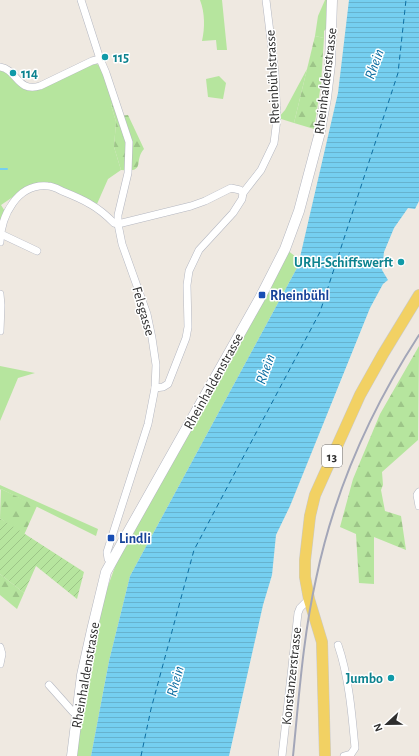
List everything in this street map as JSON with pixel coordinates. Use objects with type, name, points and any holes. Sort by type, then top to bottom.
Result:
[{"type":"main road","name":"Rheinhaldenstrasse","points":[[72,756],[82,675],[103,582],[111,562],[260,298],[284,249],[301,204],[319,136],[330,64],[332,0]]},
{"type":"main road","name":"13","points":[[325,756],[322,642],[309,599],[306,582],[305,560],[310,516],[315,495],[360,395],[419,295]]},
{"type":"street","name":"Felsgasse","points":[[81,0],[129,142],[128,173],[118,215],[118,224],[122,244],[148,320],[156,365],[155,388],[148,424],[107,552],[108,559],[111,562]]},
{"type":"street","name":"Rheinbühlstrasse","points":[[155,388],[163,387],[168,384],[186,338],[188,327],[189,270],[199,250],[238,206],[242,199],[243,193],[261,170],[274,143],[277,119],[275,73],[266,0]]},
{"type":"street","points":[[0,67],[7,70],[23,85],[32,89],[92,61],[100,59]]},
{"type":"street","points":[[37,251],[0,238],[6,214],[10,205],[28,190],[40,186],[49,186],[90,203],[114,223],[118,224],[191,206],[231,188],[238,188],[243,193]]},
{"type":"street","points":[[0,294],[0,331]]},
{"type":"street","points":[[419,492],[417,496],[419,506]]},
{"type":"street","name":"Konstanzerstrasse","points":[[282,756],[298,613],[300,608],[309,599]]},
{"type":"street","points":[[338,645],[348,695],[354,741],[354,751],[352,754],[344,756]]},
{"type":"street","points":[[0,647],[2,654],[0,664]]},
{"type":"street","points":[[49,684],[73,712],[78,713]]},
{"type":"green space","points":[[200,0],[222,0],[227,50],[217,50],[216,40],[202,41],[204,20]]},
{"type":"green space","points":[[325,0],[327,0],[326,29],[324,31],[324,38],[315,36],[318,16]]},
{"type":"green space","points":[[315,36],[324,38],[321,84],[314,129],[294,123]]},
{"type":"green space","points":[[97,64],[102,68],[114,103],[111,105],[116,122],[114,147],[121,170],[108,179],[97,204],[46,183],[26,188],[1,205],[6,213],[0,229],[0,69],[22,86],[32,90],[39,89],[89,65]]},
{"type":"green space","points":[[307,69],[294,123],[278,118],[285,110]]},
{"type":"green space","points":[[219,76],[226,83],[223,99],[208,97],[206,79]]},
{"type":"green space","points":[[115,103],[119,116],[128,115],[144,149],[139,158],[137,168],[134,170],[121,170],[114,147],[116,122],[111,105]]},
{"type":"green space","points":[[287,250],[300,260],[298,266],[130,576],[109,661],[91,756],[73,756],[92,630],[116,564]]},
{"type":"green space","points":[[419,346],[418,440],[382,472],[383,485],[381,490],[385,511],[401,516],[406,550],[374,537],[374,584],[359,583],[356,534],[340,527],[353,479],[380,414]]},
{"type":"green space","points":[[0,366],[35,373],[18,378],[0,421]]},
{"type":"green space","points":[[0,485],[98,529],[96,536],[1,489],[0,490]]},
{"type":"green space","points":[[1,489],[37,506],[24,535],[0,518]]},
{"type":"green space","points":[[0,518],[84,572],[77,599],[36,566],[24,593],[0,574]]},
{"type":"green space","points":[[0,574],[24,593],[17,609],[0,595]]},
{"type":"water","name":"Rhein","points":[[349,0],[419,0],[419,201],[415,209],[408,208],[394,228],[384,252],[382,270],[388,280],[383,284],[370,308],[290,506],[276,535],[272,575],[263,605],[229,756],[91,756],[109,661],[130,576],[298,266],[338,93]]},
{"type":"waterway","points":[[0,169],[7,169]]},
{"type":"ferry route","points":[[141,756],[151,709],[194,550],[320,312],[398,73],[406,0]]},
{"type":"railway","points":[[293,756],[308,623],[316,579],[333,515],[356,452],[370,422],[385,392],[419,335]]},
{"type":"place","name":"115","points":[[105,57]]},
{"type":"place","name":"114","points":[[13,73]]},
{"type":"place","name":"URH-Schiffswerft","points":[[401,262]]},
{"type":"place","name":"Rheinbühl","points":[[262,295]]},
{"type":"place","name":"Lindli","points":[[111,538]]},
{"type":"place","name":"Jumbo","points":[[391,678]]}]
